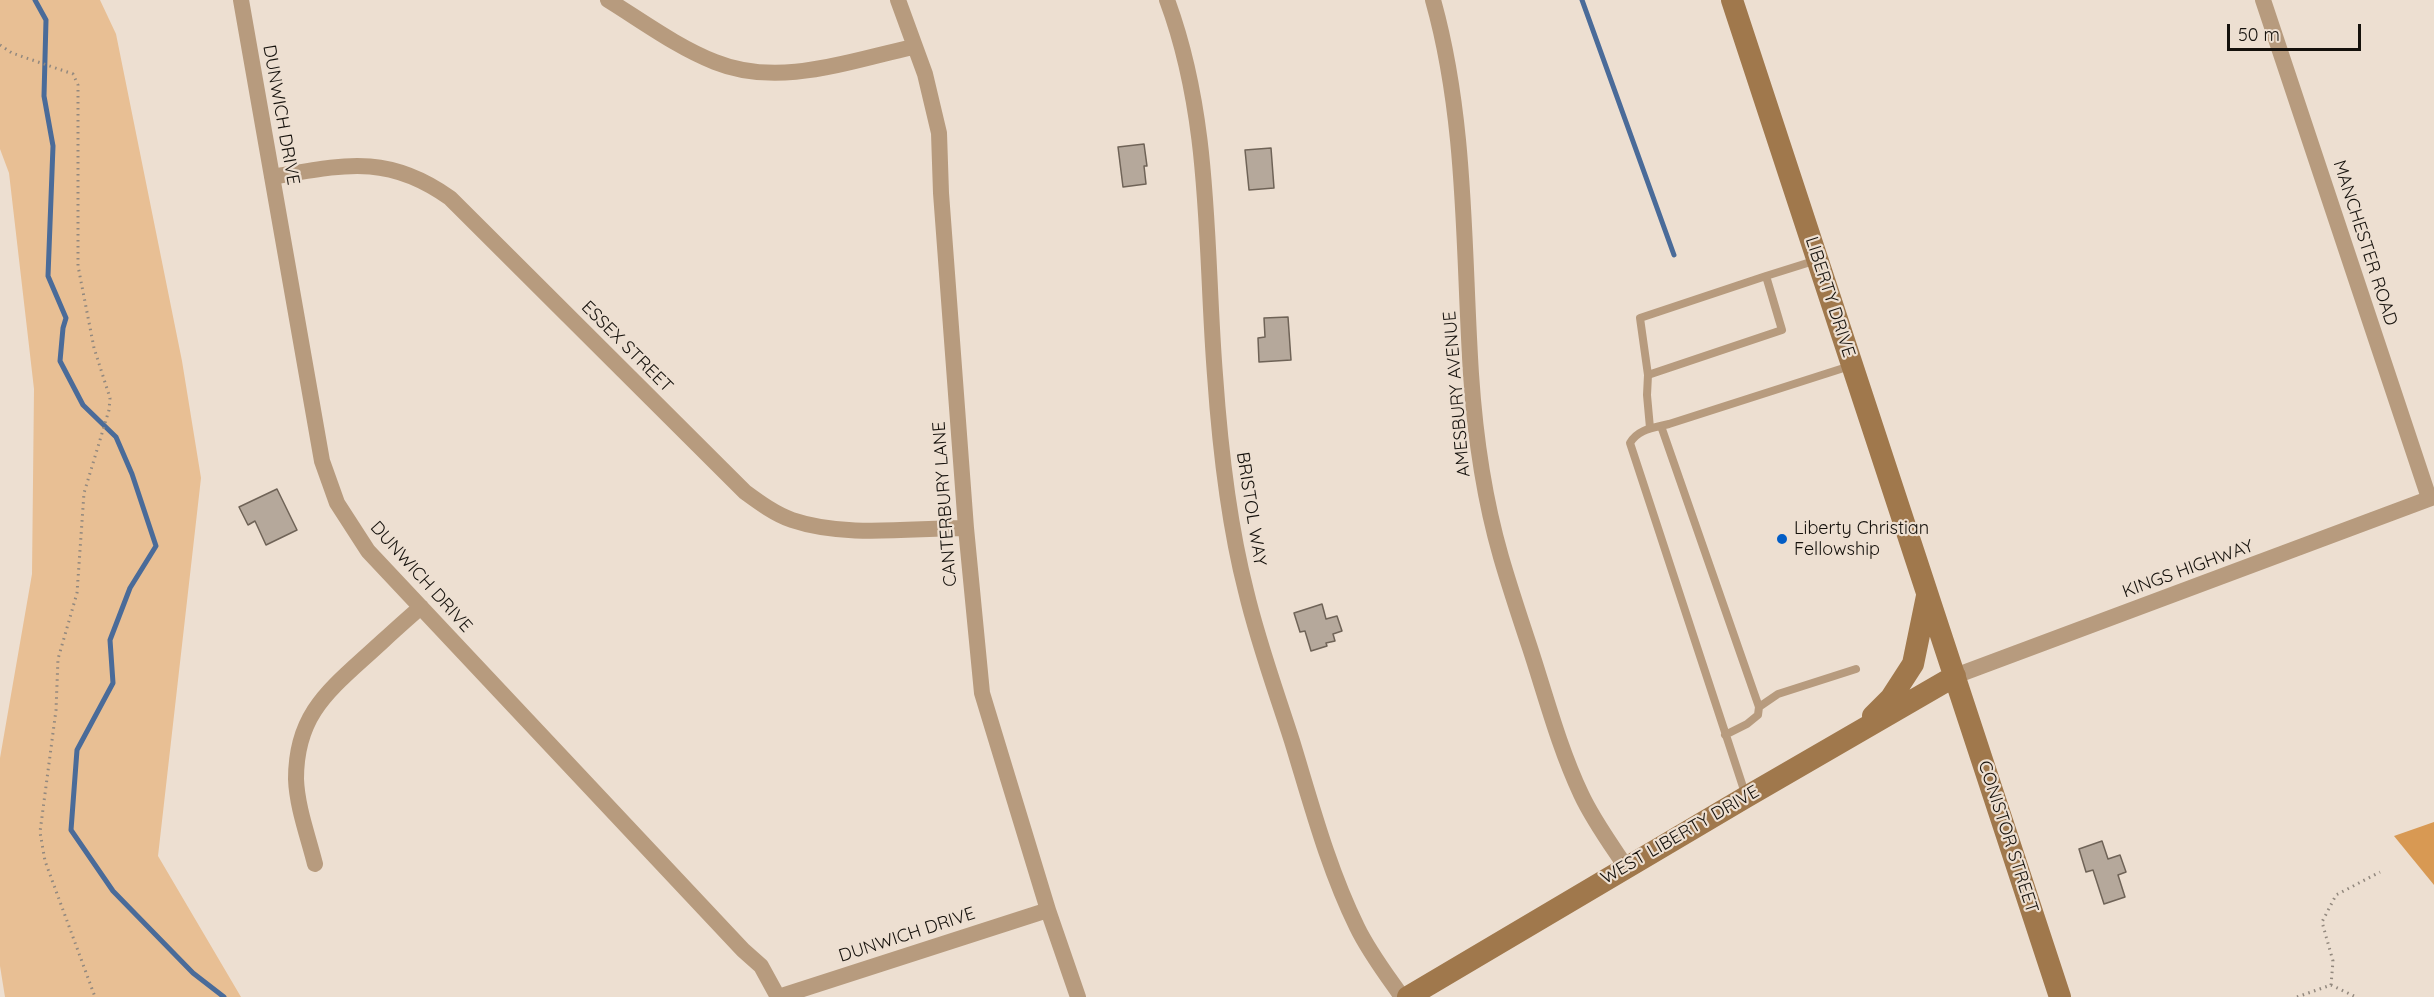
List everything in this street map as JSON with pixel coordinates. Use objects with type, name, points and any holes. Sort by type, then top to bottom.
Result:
[{"type":"main road","name":"LIBERTY DRIVE","points":[[1732,0],[1955,676]]},
{"type":"main road","points":[[1857,732],[1891,698],[1913,664],[1928,595]]},
{"type":"main road","name":"WEST LIBERTY DRIVE","points":[[1407,997],[1955,676]]},
{"type":"main road","name":"CONISTOR STREET","points":[[1955,676],[2060,997]]},
{"type":"street","name":"DUNWICH DRIVE","points":[[241,0],[322,461],[348,523],[368,551],[735,942],[761,966],[778,997],[1048,910]]},
{"type":"street","points":[[608,0],[694,53],[740,70],[788,73],[812,70],[913,47]]},
{"type":"street","name":"CANTERBURY LANE","points":[[898,0],[933,103],[939,133],[941,193],[966,528],[982,693],[1048,910],[1078,997]]},
{"type":"street","name":"BRISTOL WAY","points":[[1167,0],[1188,74],[1206,184],[1215,374],[1221,447],[1231,519],[1246,592],[1339,887],[1380,967],[1402,997]]},
{"type":"street","name":"AMESBURY AVENUE","points":[[1433,0],[1451,82],[1458,128],[1471,373],[1477,435],[1487,496],[1501,556],[1564,754],[1587,805],[1626,867]]},
{"type":"street","name":"MANCHESTER ROAD","points":[[2263,0],[2432,498]]},
{"type":"street","name":"ESSEX STREET","points":[[272,177],[360,164],[392,169],[430,184],[450,198],[745,492],[766,508],[790,520],[815,527],[842,530],[966,528]]},
{"type":"street","name":"KINGS HIGHWAY","points":[[1955,676],[2432,498]]},
{"type":"street","points":[[315,864],[299,802],[296,779],[303,733],[326,693],[421,607]]},
{"type":"lane","points":[[1650,428],[1648,375],[1640,318],[1817,260]]},
{"type":"lane","points":[[1648,375],[1782,330],[1766,276]]},
{"type":"lane","points":[[1746,797],[1630,443],[1634,435],[1650,428],[1852,365]]},
{"type":"lane","points":[[1661,426],[1759,707],[1758,715],[1725,735]]},
{"type":"lane","points":[[1759,707],[1778,694],[1856,669]]},
{"type":"path","points":[[0,45],[12,53],[73,74],[78,85],[78,266],[94,348],[110,398],[109,410],[84,493],[77,593],[58,659],[56,710],[40,832],[45,861],[95,997]]},
{"type":"path","points":[[2331,985],[2333,961],[2322,921],[2336,895],[2380,872]]},
{"type":"path","points":[[2297,997],[2331,985],[2354,996]]},
{"type":"shaded area","points":[[0,0],[100,0],[116,34],[182,361],[201,478],[158,856],[241,997],[5,997],[0,966],[0,758],[32,574],[34,389],[9,173],[0,149]]},
{"type":"shaded area","points":[[2434,822],[2434,885],[2394,836]]},
{"type":"building","points":[[1144,144],[1147,166],[1144,166],[1146,184],[1123,187],[1118,147]]},
{"type":"building","points":[[1271,148],[1274,188],[1249,190],[1245,150]]},
{"type":"building","points":[[1288,317],[1291,360],[1259,362],[1258,338],[1265,337],[1264,318]]},
{"type":"building","points":[[277,489],[297,530],[266,545],[255,521],[248,525],[239,507]]},
{"type":"building","points":[[1322,604],[1326,619],[1337,616],[1342,631],[1333,634],[1335,641],[1311,651],[1305,631],[1300,632],[1294,613]]},
{"type":"building","points":[[2102,841],[2108,859],[2120,855],[2126,872],[2118,875],[2125,897],[2104,904],[2093,870],[2086,872],[2079,849]]},
{"type":"waterway","points":[[35,0],[46,20],[44,96],[53,146],[48,276],[66,318],[60,361],[83,405],[116,437],[132,474],[156,546],[130,588],[110,640],[113,683],[77,750],[71,830],[113,891],[193,973],[224,997]]},
{"type":"waterway","points":[[1582,0],[1674,255]]},
{"type":"place","name":"Liberty Christian Fellowship","points":[[1782,539]]}]
